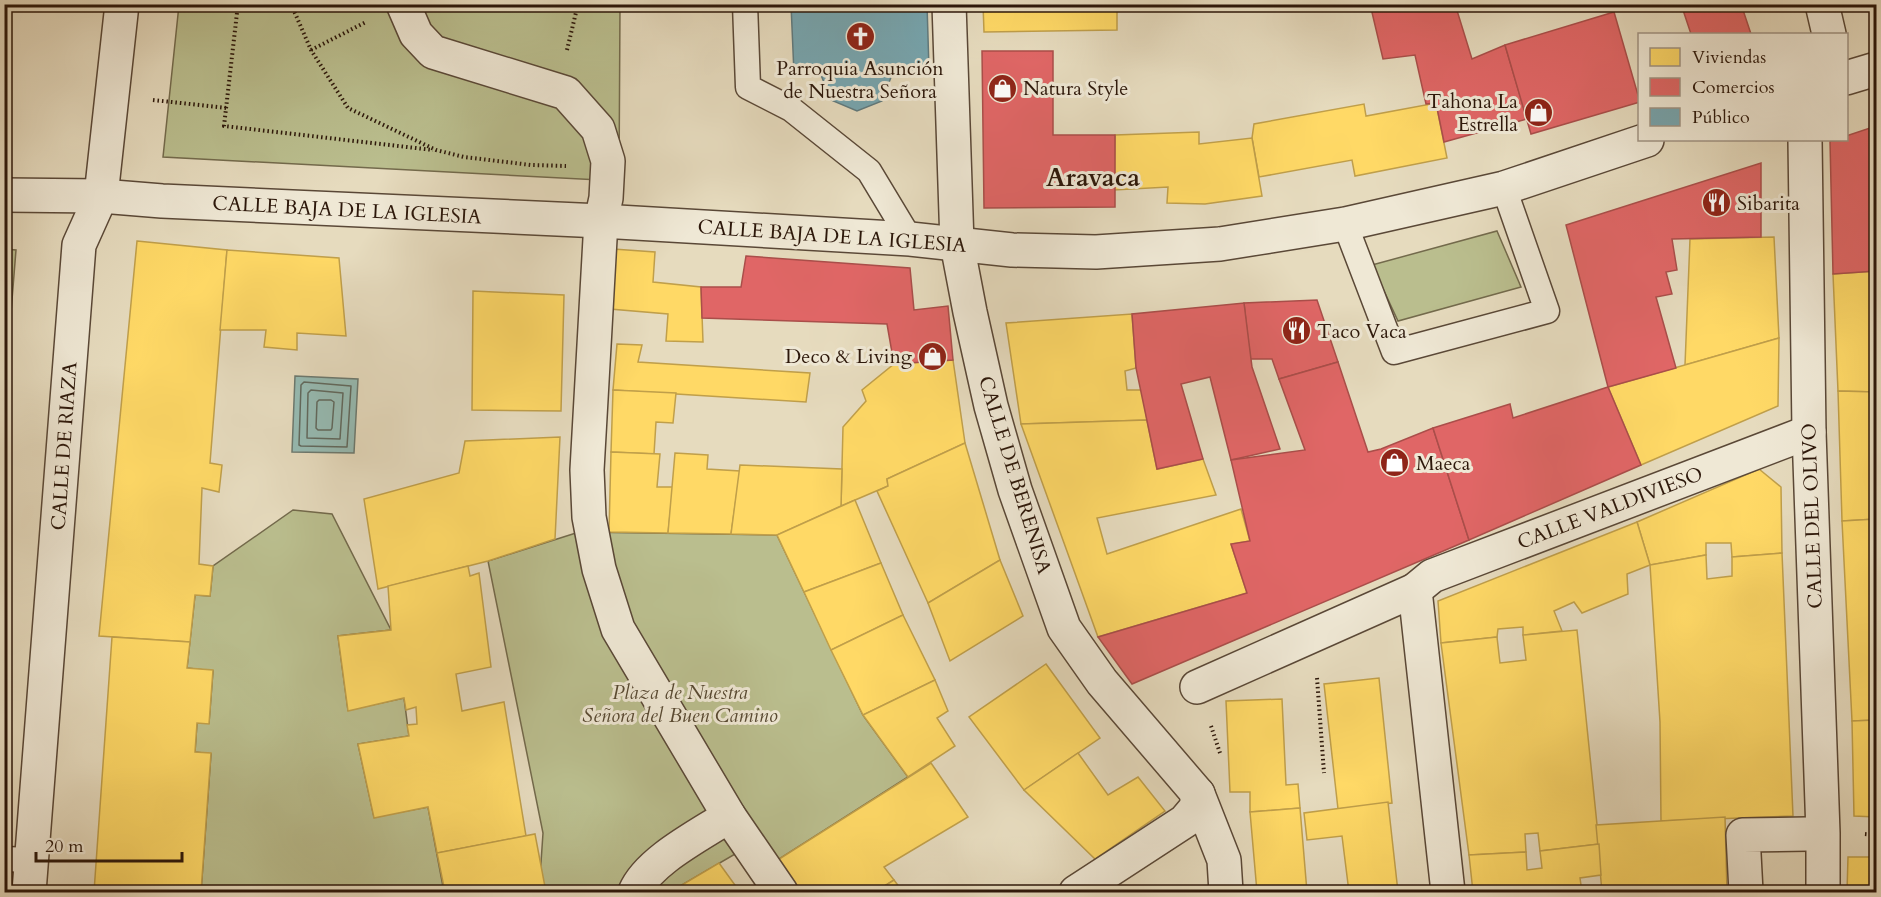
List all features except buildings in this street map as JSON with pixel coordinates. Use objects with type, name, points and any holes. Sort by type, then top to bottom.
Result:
[{"type":"street","name":"CALLE DE RIAZA","points":[[29,892],[18,860],[79,245],[101,196],[122,4]]},
{"type":"street","points":[[404,4],[416,34],[433,52],[566,93],[598,129],[608,161],[606,198],[601,221],[587,470],[589,517],[599,569],[618,628],[729,816],[781,892]]},
{"type":"street","name":"CALLE DE BERENISA","points":[[949,4],[957,244],[991,406],[1015,490],[1064,628],[1102,682],[1198,794],[1224,860],[1226,892]]},
{"type":"street","points":[[1822,4],[1829,33]]},
{"type":"street","points":[[1848,77],[1876,69]]},
{"type":"street","name":"CALLE BAJA DE LA IGLESIA","points":[[4,195],[101,196],[162,201],[601,221],[910,238],[1012,250],[1096,252],[1220,244],[1345,225],[1504,188],[1644,141]]},
{"type":"street","name":"CALLE DEL OLIVO","points":[[1805,141],[1809,432],[1823,892]]},
{"type":"street","name":"CALLE VALDIVIESO","points":[[1197,687],[1415,590],[1432,576],[1809,432]]},
{"type":"street","points":[[1415,590],[1448,892]]},
{"type":"street","points":[[1076,892],[1185,821],[1196,808],[1198,794]]},
{"type":"street","points":[[635,892],[640,881],[657,863],[729,816]]},
{"type":"street","points":[[1746,892],[1743,835],[1809,834]]},
{"type":"lane","points":[[745,4],[748,87],[791,109],[869,171],[910,238]]},
{"type":"lane","points":[[1345,225],[1394,352],[1547,311],[1504,188]]},
{"type":"path","points":[[238,4],[224,126],[436,150],[531,165],[570,166],[608,161]]},
{"type":"path","points":[[291,4],[311,50],[348,108],[436,150]]},
{"type":"path","points":[[565,60],[578,4]]},
{"type":"path","points":[[311,50],[371,20]]},
{"type":"path","points":[[111,96],[227,108]]},
{"type":"path","points":[[1313,635],[1324,773]]},
{"type":"green space","points":[[179,5],[620,5],[619,181],[163,157]]},
{"type":"green space","points":[[1497,231],[1521,287],[1398,321],[1372,265]]},
{"type":"green space","points":[[4,249],[16,250],[5,387]]},
{"type":"green space","points":[[293,510],[332,514],[391,630],[338,636],[348,710],[404,698],[409,736],[358,744],[374,817],[428,807],[444,892],[201,892],[211,754],[195,752],[197,723],[209,723],[213,671],[187,668],[195,595],[210,596],[213,566]]},
{"type":"green space","name":"Plaza de Nuestra Señora del Buen Camino","points":[[579,532],[777,535],[863,715],[908,777],[751,877],[735,854],[670,892],[539,892],[543,833],[488,561]]},
{"type":"water","points":[[295,376],[358,379],[354,453],[292,452]]},
{"type":"place","name":"Parroquia Asunción de Nuestra Señora","points":[[860,37]]},
{"type":"place","name":"Natura Style","points":[[1002,88]]},
{"type":"place","name":"Tahona La Estrella","points":[[1539,113]]},
{"type":"place","name":"Sibarita","points":[[1716,203]]},
{"type":"place","name":"Taco Vaca","points":[[1296,331]]},
{"type":"place","name":"Deco & Living","points":[[933,356]]},
{"type":"place","name":"Maeca","points":[[1395,463]]},
{"type":"district","name":"Aravaca","points":[[1093,177]]}]
